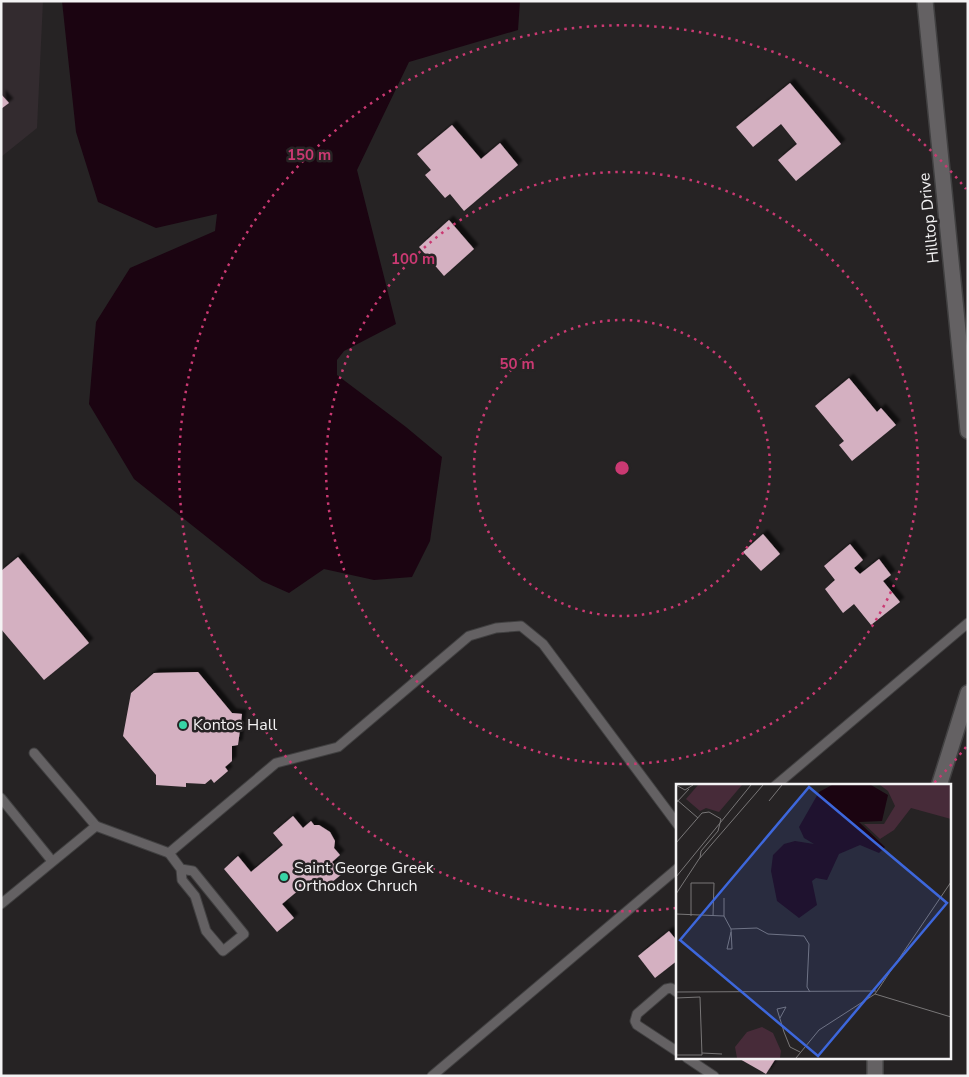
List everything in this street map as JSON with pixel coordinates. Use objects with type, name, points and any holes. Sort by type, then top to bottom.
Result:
[{"type":"street","name":"Hilltop Drive","points":[[925,1],[968,431]]},
{"type":"street","points":[[940,784],[968,693]]},
{"type":"street","points":[[875,1060],[875,1076]]},
{"type":"lane","points":[[777,784],[968,623]]},
{"type":"lane","points":[[169,853],[276,762],[338,747],[469,636],[496,628],[521,626],[544,644],[676,822]]},
{"type":"lane","points":[[34,753],[96,826],[169,853],[182,869],[182,880],[195,896],[206,931],[223,951],[244,934],[193,871],[182,869]]},
{"type":"lane","points":[[1,798],[52,860]]},
{"type":"lane","points":[[1,904],[52,860],[96,826]]},
{"type":"lane","points":[[432,1076],[676,870]]},
{"type":"lane","points":[[676,991],[671,988],[666,989],[637,1014],[635,1021],[637,1025],[676,1051]]},
{"type":"lane","points":[[690,1060],[714,1076]]},
{"type":"shaded area","points":[[1,1],[43,1],[37,128],[1,157]]},
{"type":"shaded area","points":[[62,1],[520,1],[518,30],[409,62],[357,170],[396,324],[344,351],[337,360],[337,375],[442,457],[430,541],[412,577],[374,580],[324,569],[289,593],[262,581],[134,479],[89,404],[96,322],[130,268],[215,231],[217,214],[156,228],[98,202],[76,132]]},
{"type":"building","points":[[790,83],[841,144],[796,181],[778,160],[797,144],[781,124],[753,147],[736,127]]},
{"type":"building","points":[[1,94],[9,103],[1,109]]},
{"type":"building","points":[[452,125],[481,159],[500,143],[518,165],[464,211],[450,194],[445,198],[425,175],[431,170],[417,154]]},
{"type":"building","points":[[449,220],[474,249],[444,276],[419,247]]},
{"type":"building","points":[[849,378],[877,412],[881,408],[896,425],[852,461],[839,445],[844,441],[815,406]]},
{"type":"building","points":[[763,534],[780,554],[761,571],[743,552]]},
{"type":"building","points":[[850,544],[863,560],[854,568],[860,574],[879,559],[891,575],[883,581],[900,602],[871,625],[854,604],[843,613],[825,589],[835,580],[824,566]]},
{"type":"building","points":[[18,557],[89,643],[44,680],[1,629],[1,571]]},
{"type":"building","name":"Kontos Hall","points":[[198,672],[232,713],[242,714],[238,745],[232,746],[232,761],[225,767],[228,771],[214,783],[211,779],[205,784],[186,783],[186,787],[156,785],[156,775],[123,736],[131,693],[154,673]]},
{"type":"building","name":"Saint George Greek Orthodox Chruch","points":[[293,816],[303,828],[311,821],[314,825],[319,825],[330,832],[335,841],[334,848],[340,855],[332,862],[342,874],[321,891],[311,880],[282,904],[294,918],[277,932],[224,869],[238,856],[251,872],[283,845],[273,833]]},
{"type":"building","points":[[669,931],[676,940],[676,962],[655,978],[638,956]]},
{"type":"building","points":[[742,1060],[775,1060],[766,1074]]},
{"type":"place","name":"Kontos Hall","points":[[183,725]]},
{"type":"place","name":"Saint George Greek Orthodox Chruch","points":[[284,877]]}]
